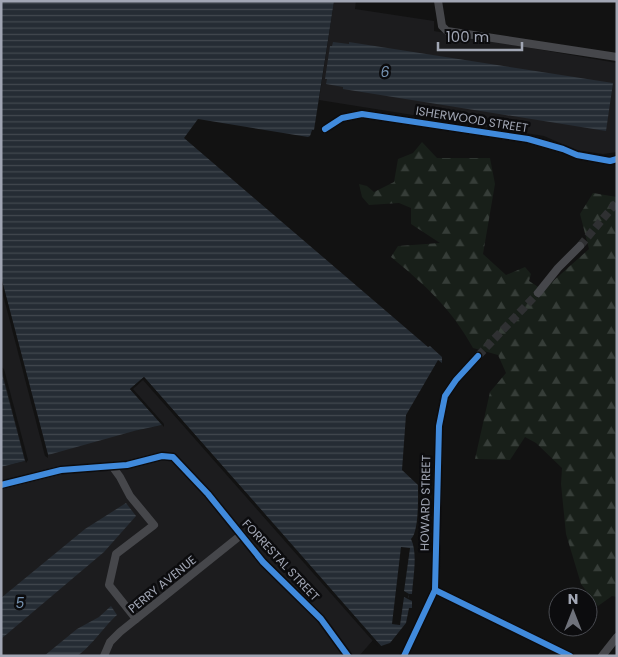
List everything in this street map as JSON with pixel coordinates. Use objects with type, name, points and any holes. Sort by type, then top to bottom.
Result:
[{"type":"street","points":[[438,1],[442,26],[447,31],[617,57]]},
{"type":"street","name":"ISHERWOOD STREET","points":[[325,129],[342,118],[362,114],[528,139],[577,155],[610,161],[617,159]]},
{"type":"street","points":[[538,293],[558,268],[580,246]]},
{"type":"street","name":"HOWARD STREET","points":[[404,656],[435,590],[438,426],[445,396],[456,380],[478,356]]},
{"type":"street","name":"FORRESTAL STREET","points":[[112,466],[127,465],[162,456],[176,459],[208,494],[264,562],[321,619],[348,656]]},
{"type":"street","points":[[1,485],[61,470],[112,466],[130,496],[154,525],[116,554],[109,585],[136,619]]},
{"type":"street","name":"PERRY AVENUE","points":[[105,655],[110,642],[120,632],[241,535]]},
{"type":"street","points":[[435,590],[570,656]]},
{"type":"street","points":[[602,656],[617,637]]},
{"type":"shaded area","points":[[334,1],[356,1],[355,9],[434,21],[434,31],[617,63],[617,152],[603,154],[576,150],[544,136],[319,100]]},
{"type":"shaded area","points":[[1,277],[134,431],[162,425],[130,389],[144,377],[374,639],[359,656],[1,656],[1,467],[25,461],[1,370]]},
{"type":"green space","points":[[422,142],[437,158],[490,158],[495,184],[483,254],[506,275],[525,267],[531,274],[529,281],[543,290],[589,249],[580,214],[593,193],[617,197],[617,597],[612,596],[598,606],[598,587],[583,587],[581,584],[566,534],[561,484],[562,468],[536,443],[525,437],[510,460],[475,459],[490,392],[506,373],[498,355],[473,348],[456,321],[437,298],[391,257],[398,246],[440,243],[411,224],[411,208],[399,203],[369,205],[362,197],[359,184],[367,186],[374,192],[394,182],[398,159],[413,153]]},
{"type":"water","points":[[1,1],[334,1],[314,130],[312,130],[310,136],[198,119],[184,138],[442,357],[442,363],[438,360],[406,415],[402,470],[418,485],[417,522],[411,539],[415,558],[414,573],[412,594],[409,594],[408,599],[412,601],[412,608],[409,608],[406,623],[390,643],[381,646],[374,639],[144,377],[130,389],[162,425],[48,455],[1,277]]},
{"type":"water","name":"6","points":[[333,42],[349,44],[349,42],[613,83],[606,131],[343,89],[343,87],[326,84],[327,79],[325,79],[330,46],[332,46]]},
{"type":"water","points":[[1,370],[25,461],[1,467]]},
{"type":"water","name":"5","points":[[126,503],[136,516],[104,552],[1,639],[1,598],[85,529]]},
{"type":"water","points":[[111,606],[117,615],[80,654],[76,656],[44,656],[77,629],[99,617]]},
{"type":"pier","points":[[1,277],[48,458],[45,456],[1,287]]},
{"type":"pier","points":[[1,367],[4,369],[28,460],[26,463]]},
{"type":"pier","points":[[144,377],[381,646],[378,647],[143,380],[133,389],[164,424],[164,427],[130,389]]},
{"type":"pier","points":[[401,547],[410,548],[404,591],[409,594],[408,599],[404,597],[400,625],[392,624]]},
{"type":"tunnel","points":[[580,246],[617,202]]},
{"type":"tunnel","points":[[478,356],[538,293]]},
{"type":"cycle path","points":[[325,129],[342,118],[362,114],[528,139],[577,155],[610,161],[617,159]]},
{"type":"cycle path","points":[[404,656],[435,590],[439,426],[445,396],[456,380],[478,356]]},
{"type":"cycle path","points":[[1,485],[61,470],[127,465],[162,456],[173,457],[208,494],[263,562],[321,619],[348,656]]},
{"type":"cycle path","points":[[435,590],[570,656]]}]
